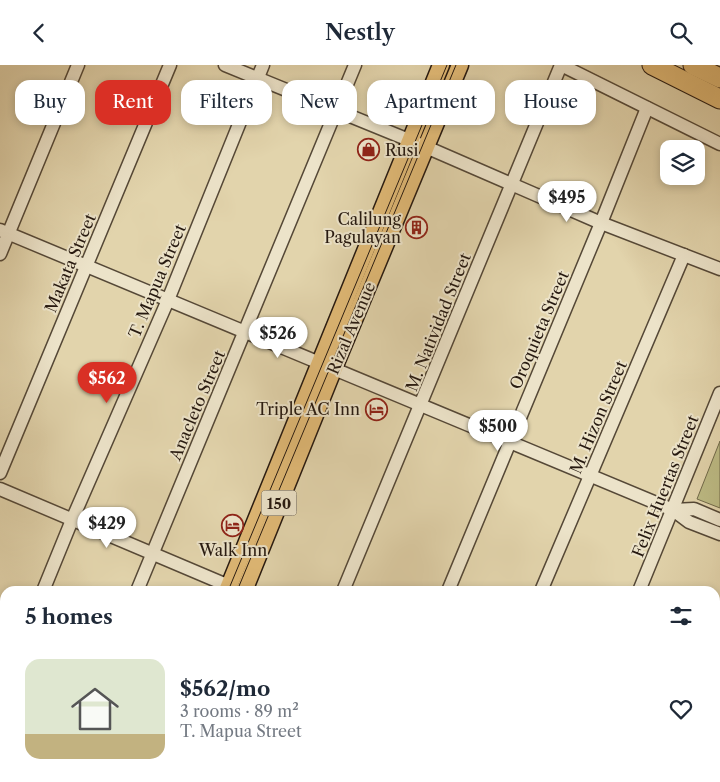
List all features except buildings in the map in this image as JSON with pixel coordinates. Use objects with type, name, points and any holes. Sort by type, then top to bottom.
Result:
[{"type":"highway","points":[[652,65],[720,99]]},
{"type":"highway","points":[[693,65],[720,78]]},
{"type":"main road","name":"Rizal Avenue","points":[[237,586],[327,365],[410,141],[441,65]]},
{"type":"main road","name":"Rizal Avenue","points":[[327,365],[426,147],[460,65]]},
{"type":"street","points":[[0,254],[4,231],[78,65]]},
{"type":"street","name":"Makata Street","points":[[0,473],[170,65]]},
{"type":"street","points":[[225,65],[282,89]]},
{"type":"street","name":"T. Mapua Street","points":[[45,586],[168,300],[263,65]]},
{"type":"street","name":"Anacleto Street","points":[[349,80],[355,65]]},
{"type":"street","points":[[561,65],[720,144]]},
{"type":"street","name":"M. Natividad Street","points":[[345,586],[561,65]]},
{"type":"street","points":[[703,65],[720,73]]},
{"type":"street","name":"Oroquieta Street","points":[[450,586],[647,108]]},
{"type":"street","points":[[357,120],[426,147],[601,223],[720,269]]},
{"type":"street","name":"Anacleto Street","points":[[139,586],[330,125]]},
{"type":"street","points":[[4,231],[673,510],[689,522],[720,535]]},
{"type":"street","name":"M. Hizon Street","points":[[543,586],[684,255]]},
{"type":"street","name":"Felix Huertas Street","points":[[641,586],[720,393]]},
{"type":"street","points":[[0,489],[226,586]]},
{"type":"street","points":[[673,510],[694,509],[720,520]]},
{"type":"shaded area","points":[[720,441],[720,508],[697,499]]},
{"type":"tram line","points":[[230,586],[447,65]]},
{"type":"tram line","points":[[239,586],[456,65]]},
{"type":"place","name":"Rusi","points":[[369,150]]},
{"type":"place","name":"Calilung Pagulayan","points":[[417,228]]},
{"type":"place","name":"Triple AC Inn","points":[[376,409]]},
{"type":"place","name":"Walk Inn","points":[[233,526]]}]
